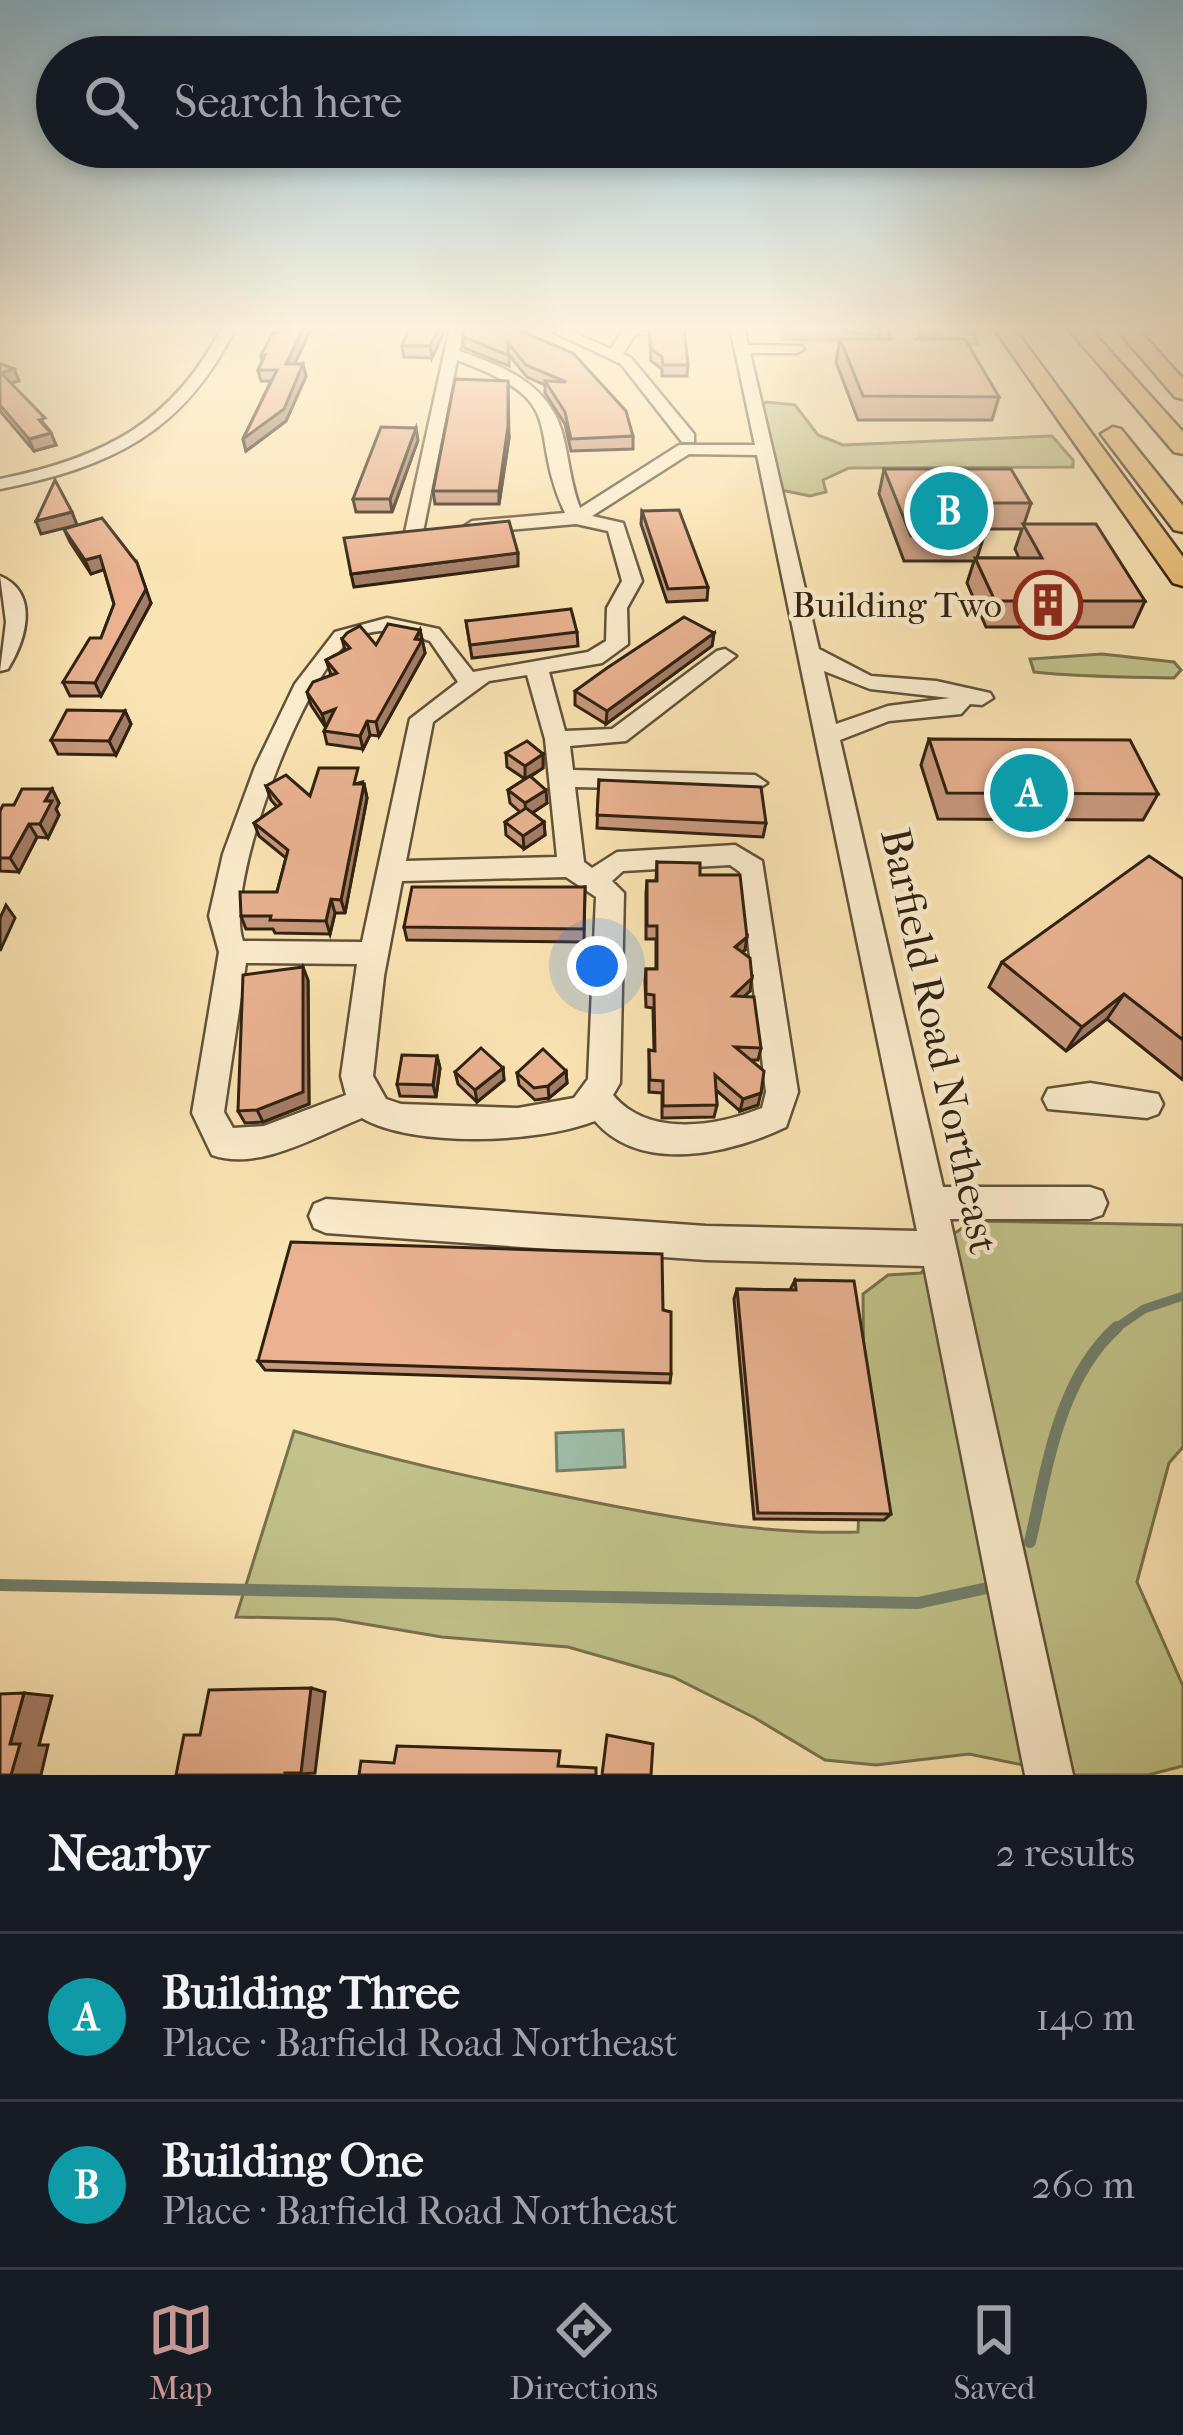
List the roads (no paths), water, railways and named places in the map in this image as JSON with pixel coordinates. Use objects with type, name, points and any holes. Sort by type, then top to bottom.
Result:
[{"type":"highway","points":[[1063,410],[1183,577]]},
{"type":"highway","points":[[1093,410],[1183,524]]},
{"type":"highway","points":[[1150,410],[1183,447]]},
{"type":"street","points":[[0,484],[78,464],[129,442],[175,410]]},
{"type":"street","points":[[443,410],[425,531],[576,518],[616,526],[632,580],[617,608],[617,644],[594,658],[483,675],[422,719],[371,964],[362,1089],[375,1110],[401,1119],[518,1123],[583,1112],[604,1082],[610,893],[582,874],[559,778],[557,739],[544,706],[537,667]]},
{"type":"street","points":[[543,410],[552,424],[563,495],[576,518]]},
{"type":"street","points":[[662,410],[687,444]]},
{"type":"street","name":"Barfield Road Northeast","points":[[755,410],[939,1249],[1048,1775]]},
{"type":"street","points":[[576,518],[687,444],[762,444]]},
{"type":"street","points":[[0,582],[15,602],[19,622],[13,644],[0,664]]},
{"type":"street","points":[[362,1089],[264,1141],[224,1144],[208,1113],[233,952],[223,916],[253,805],[277,739],[327,650],[343,635],[366,628],[410,626],[436,634],[471,684]]},
{"type":"street","points":[[809,652],[850,679],[895,698],[953,709],[972,698]]},
{"type":"street","points":[[557,739],[618,736],[725,656]]},
{"type":"street","points":[[822,712],[875,714],[895,698]]},
{"type":"street","points":[[822,712],[895,698]]},
{"type":"street","points":[[559,778],[755,783]]},
{"type":"street","points":[[390,871],[582,874],[617,862],[735,855],[746,859],[753,868],[782,1092],[775,1117],[754,1129],[713,1137],[659,1136],[622,1127],[595,1096]]},
{"type":"street","points":[[233,952],[371,964]]},
{"type":"street","points":[[1059,1099],[1090,1096],[1147,1104]]},
{"type":"street","points":[[929,1203],[1090,1203]]},
{"type":"street","points":[[326,1216],[706,1243],[939,1249]]},
{"type":"waterway","points":[[1116,1328],[1144,1309],[1183,1296]]},
{"type":"waterway","points":[[1030,1542],[1049,1456],[1068,1399],[1097,1348],[1116,1328]]},
{"type":"waterway","points":[[0,1585],[918,1603],[987,1588]]},
{"type":"place","name":"Building One","points":[[949,511]]},
{"type":"place","name":"Building Two","points":[[1048,605]]},
{"type":"place","name":"Building Three","points":[[1029,793]]}]
